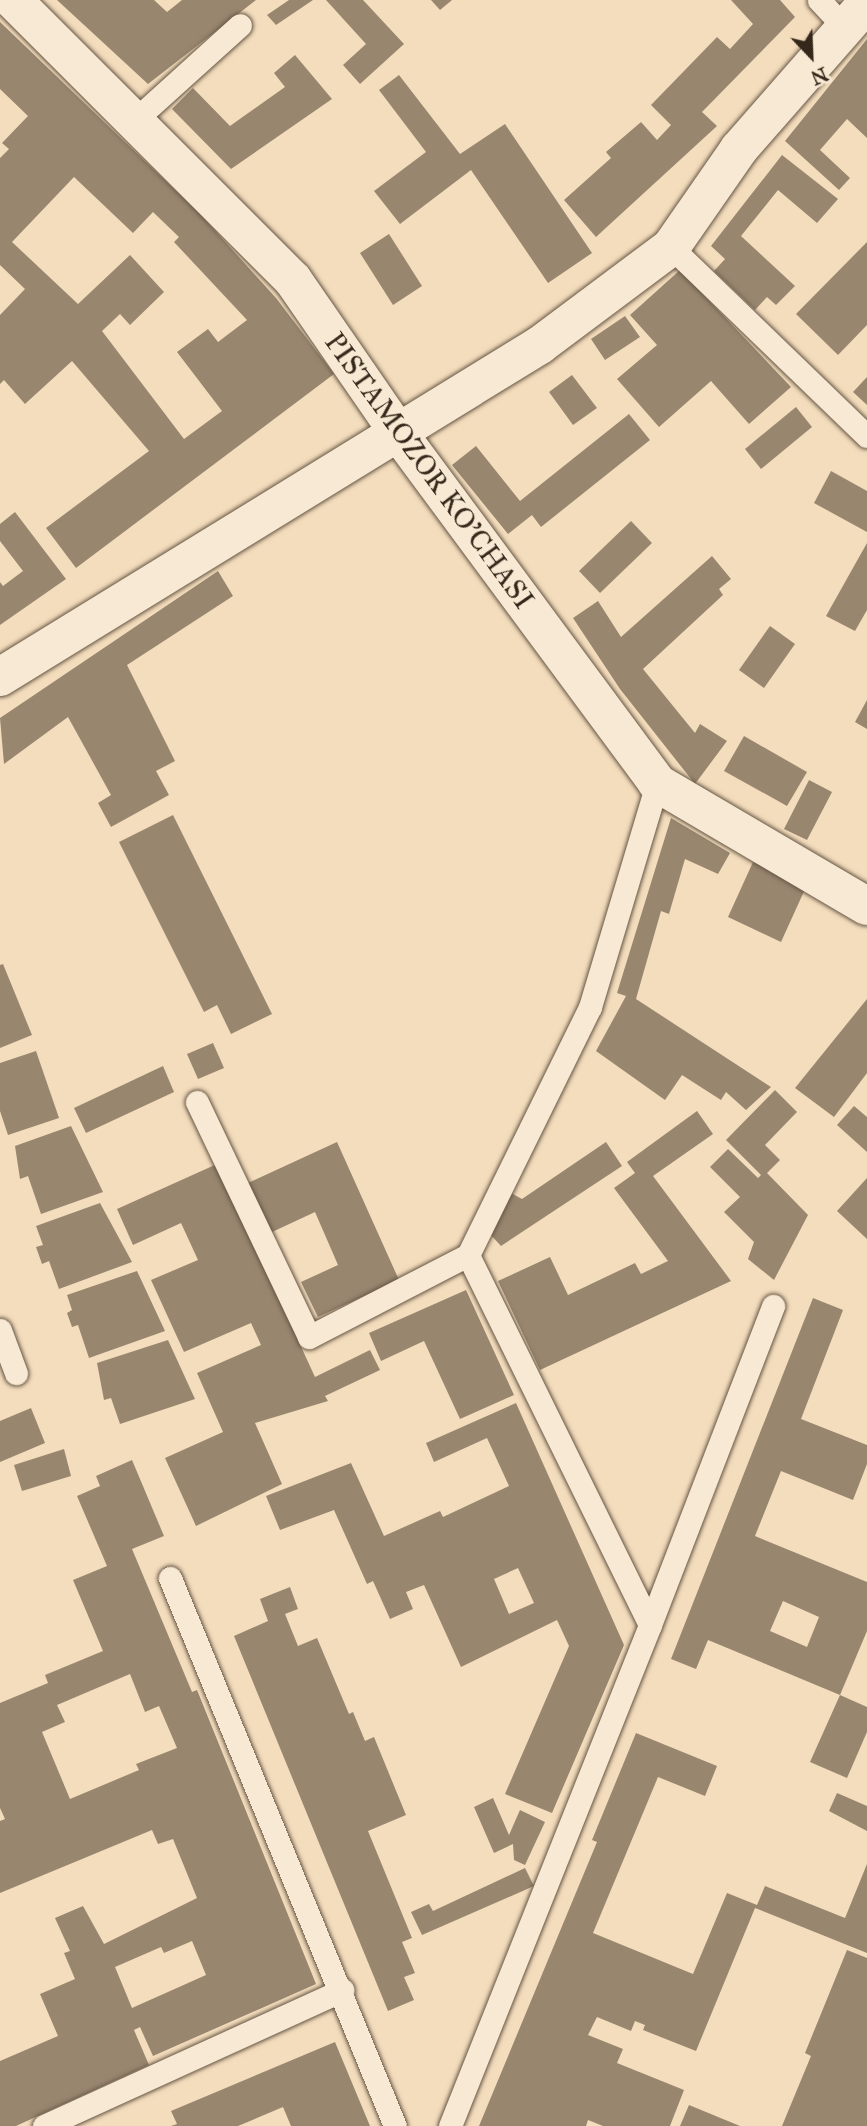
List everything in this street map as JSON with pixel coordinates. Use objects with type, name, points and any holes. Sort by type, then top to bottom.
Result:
[{"type":"street","name":"PISTAMOZOR KO'CHASI","points":[[13,0],[136,119],[293,280],[397,431],[657,783],[867,906]]},
{"type":"street","points":[[0,677],[541,345],[671,247],[738,149],[856,16]]},
{"type":"lane","points":[[819,0],[856,16]]},
{"type":"lane","points":[[136,119],[240,25]]},
{"type":"lane","points":[[671,247],[867,436]]},
{"type":"lane","points":[[197,1102],[309,1337],[468,1255],[590,1007],[657,783]]},
{"type":"lane","points":[[468,1255],[650,1625]]},
{"type":"lane","points":[[450,2126],[650,1625],[773,1306]]},
{"type":"lane","points":[[0,1330],[16,1373]]},
{"type":"lane","points":[[170,1577],[342,1990],[395,2126]]},
{"type":"lane","points":[[44,2126],[342,1990]]},
{"type":"building","points":[[57,0],[154,0],[167,12],[182,0],[256,0],[148,84]]},
{"type":"building","points":[[289,0],[313,0],[276,25],[267,15]]},
{"type":"building","points":[[326,0],[363,0],[404,44],[360,84],[343,65],[366,44]]},
{"type":"building","points":[[431,0],[452,0],[440,10]]},
{"type":"building","points":[[731,0],[780,0],[795,17],[702,112],[717,126],[596,237],[564,200],[611,158],[606,152],[641,122],[657,140],[671,125],[651,105],[717,37],[730,49],[753,24]]},
{"type":"building","points":[[0,22],[200,214],[276,298],[334,374],[76,568],[46,528],[149,451],[72,361],[25,404],[4,380],[0,384],[0,315],[25,289],[0,265],[0,158],[9,149],[2,143],[28,116],[0,89]],"holes":[[[74,177],[133,233],[153,212],[179,237],[174,242],[247,320],[218,342],[208,329],[177,352],[222,411],[184,439],[102,331],[120,314],[130,325],[164,292],[130,255],[78,304],[12,242]]]},
{"type":"building","points":[[867,39],[867,138],[847,119],[820,150],[850,178],[839,190],[785,141]]},
{"type":"building","points":[[295,55],[332,99],[231,169],[172,109],[193,88],[230,126],[285,87],[274,73]]},
{"type":"building","points":[[399,75],[460,154],[505,124],[592,253],[548,283],[471,170],[400,224],[374,191],[426,152],[379,90]]},
{"type":"building","points":[[782,155],[838,199],[817,223],[778,190],[741,236],[795,286],[776,305],[767,297],[755,310],[714,271],[725,259],[711,246]]},
{"type":"building","points":[[389,234],[422,286],[393,305],[360,253]]},
{"type":"building","points":[[867,242],[867,325],[838,355],[796,314]]},
{"type":"building","points":[[680,270],[791,387],[749,424],[711,381],[659,427],[617,379],[657,345],[630,315]]},
{"type":"building","points":[[625,316],[640,337],[605,360],[591,339]]},
{"type":"building","points":[[572,375],[597,408],[573,425],[549,392]]},
{"type":"building","points":[[867,377],[867,405],[853,392]]},
{"type":"building","points":[[796,407],[812,427],[761,469],[745,449]]},
{"type":"building","points":[[629,414],[650,440],[541,527],[532,515],[508,534],[452,465],[476,446],[520,501]]},
{"type":"building","points":[[831,471],[867,491],[867,532],[814,503]]},
{"type":"building","points":[[15,512],[66,579],[0,625],[0,582],[3,586],[23,571],[0,541],[0,524]]},
{"type":"building","points":[[631,521],[652,543],[600,593],[579,571]]},
{"type":"building","points":[[867,543],[867,610],[855,631],[826,616]]},
{"type":"building","points":[[712,556],[731,579],[719,589],[723,595],[643,669],[695,733],[700,724],[727,741],[695,784],[620,689],[573,618],[598,601],[621,637]]},
{"type":"building","points":[[218,571],[233,596],[127,665],[175,761],[156,771],[169,795],[111,827],[98,803],[111,795],[68,717],[4,764],[0,718]]},
{"type":"building","points":[[770,626],[795,644],[764,688],[739,670]]},
{"type":"building","points":[[867,700],[867,729],[855,722]]},
{"type":"building","points":[[744,736],[807,772],[787,806],[724,771]]},
{"type":"building","points":[[809,780],[832,792],[807,840],[784,829]]},
{"type":"building","points":[[173,815],[272,1014],[231,1034],[217,1005],[204,1012],[119,842]]},
{"type":"building","points":[[671,818],[730,853],[718,874],[685,859],[669,914],[661,911],[636,999],[771,1087],[746,1110],[726,1092],[721,1100],[682,1075],[665,1100],[596,1051],[626,996],[617,993]]},
{"type":"building","points":[[753,862],[806,887],[781,942],[728,917]]},
{"type":"building","points":[[3,964],[32,1035],[0,1048],[0,965]]},
{"type":"building","points":[[867,999],[867,1073],[834,1117],[795,1088]]},
{"type":"building","points":[[213,1043],[224,1068],[198,1079],[187,1054]]},
{"type":"building","points":[[36,1051],[59,1118],[8,1135],[0,1111],[0,1063]]},
{"type":"building","points":[[163,1066],[174,1092],[86,1133],[74,1108]]},
{"type":"building","points":[[775,1090],[797,1112],[765,1145],[780,1160],[767,1173],[808,1215],[774,1280],[748,1259],[754,1242],[724,1212],[740,1197],[710,1167],[728,1149],[758,1178],[761,1175],[726,1140]]},
{"type":"building","points":[[854,1106],[867,1117],[867,1152],[837,1125]]},
{"type":"building","points":[[697,1111],[713,1134],[653,1176],[731,1281],[540,1370],[498,1281],[550,1257],[568,1295],[635,1263],[641,1274],[668,1261],[614,1188],[635,1173],[627,1162]]},
{"type":"building","points":[[71,1126],[103,1192],[41,1214],[28,1176],[20,1179],[15,1146]]},
{"type":"building","points":[[337,1142],[399,1280],[318,1317],[301,1282],[338,1265],[315,1212],[270,1233],[248,1183]]},
{"type":"building","points":[[606,1142],[622,1166],[501,1246],[489,1233],[511,1193],[522,1199]]},
{"type":"building","points":[[217,1164],[315,1377],[370,1350],[380,1370],[325,1396],[328,1401],[255,1423],[282,1484],[196,1526],[165,1458],[223,1432],[197,1373],[261,1345],[251,1323],[184,1352],[151,1280],[198,1260],[181,1223],[133,1245],[117,1209]]},
{"type":"building","points":[[867,1178],[867,1239],[837,1211]]},
{"type":"building","points":[[100,1203],[132,1262],[59,1289],[49,1261],[42,1264],[36,1247],[43,1245],[36,1226]]},
{"type":"building","points":[[137,1271],[165,1331],[89,1358],[78,1325],[72,1327],[67,1313],[72,1310],[67,1295]]},
{"type":"building","points":[[466,1290],[514,1395],[460,1419],[424,1341],[381,1361],[369,1333]]},
{"type":"building","points":[[813,1298],[843,1310],[801,1419],[867,1445],[867,1464],[853,1500],[781,1471],[755,1536],[867,1582],[867,1631],[840,1695],[708,1640],[696,1669],[671,1659]],"holes":[[[783,1601],[819,1617],[807,1647],[770,1631]]]},
{"type":"building","points":[[168,1340],[195,1399],[120,1424],[111,1398],[104,1400],[97,1363]]},
{"type":"building","points":[[516,1403],[624,1645],[552,1813],[505,1794],[569,1646],[557,1620],[461,1667],[424,1585],[406,1592],[413,1609],[390,1619],[373,1581],[367,1584],[334,1510],[280,1530],[266,1496],[351,1463],[384,1536],[440,1511],[443,1517],[509,1486],[487,1438],[434,1462],[426,1443]],"holes":[[[518,1568],[534,1603],[509,1614],[494,1579]]]},
{"type":"building","points":[[31,1408],[45,1443],[0,1462],[0,1421]]},
{"type":"building","points":[[64,1449],[71,1476],[22,1491],[14,1465]]},
{"type":"building","points":[[132,1460],[164,1536],[132,1549],[192,1692],[197,1690],[316,1984],[153,2056],[140,2027],[134,2030],[149,2065],[16,2126],[0,2126],[0,2061],[58,2036],[40,1994],[75,1979],[64,1953],[70,1951],[55,1918],[83,1906],[104,1944],[197,1898],[173,1839],[158,1844],[152,1830],[0,1893],[0,1821],[5,1819],[0,1808],[0,1703],[48,1683],[45,1675],[103,1651],[73,1580],[107,1566],[77,1496],[100,1486],[96,1476]],"holes":[[[130,1674],[145,1712],[159,1706],[177,1748],[136,1764],[139,1770],[70,1799],[42,1732],[65,1722],[57,1705]],[[192,1941],[206,1975],[132,2008],[115,1967],[161,1947],[164,1953]]]},
{"type":"building","points":[[290,1587],[298,1609],[285,1614],[298,1646],[317,1638],[349,1714],[353,1712],[365,1741],[374,1737],[406,1815],[368,1831],[412,1938],[402,1942],[415,1973],[404,1977],[414,2000],[388,2011],[234,1636],[268,1621],[260,1599]]},
{"type":"building","points":[[840,1695],[867,1707],[867,1732],[847,1778],[810,1762]]},
{"type":"building","points":[[636,1733],[717,1766],[705,1796],[658,1777],[593,1933],[693,1974],[727,1893],[757,1905],[765,1886],[845,1918],[867,1864],[867,1953],[755,1908],[696,2051],[643,2030],[645,2025],[635,2021],[631,2031],[597,2017],[588,2035],[623,2049],[617,2063],[684,2090],[670,2126],[603,2126],[588,2120],[586,2126],[479,2126],[597,1842],[592,1840]]},
{"type":"building","points":[[837,1793],[867,1806],[867,1831],[829,1811]]},
{"type":"building","points":[[493,1798],[509,1835],[520,1810],[545,1822],[525,1865],[514,1860],[513,1844],[494,1853],[474,1807]]},
{"type":"building","points":[[525,1868],[534,1886],[422,1935],[411,1912],[429,1904],[433,1911]]},
{"type":"building","points":[[847,1950],[867,1958],[867,2126],[782,2126],[811,2056],[805,2053]]},
{"type":"building","points":[[335,2042],[370,2126],[291,2126],[283,2107],[238,2126],[171,2126],[177,2124],[171,2111]]},
{"type":"building","points":[[689,2105],[740,2126],[680,2126]]}]
